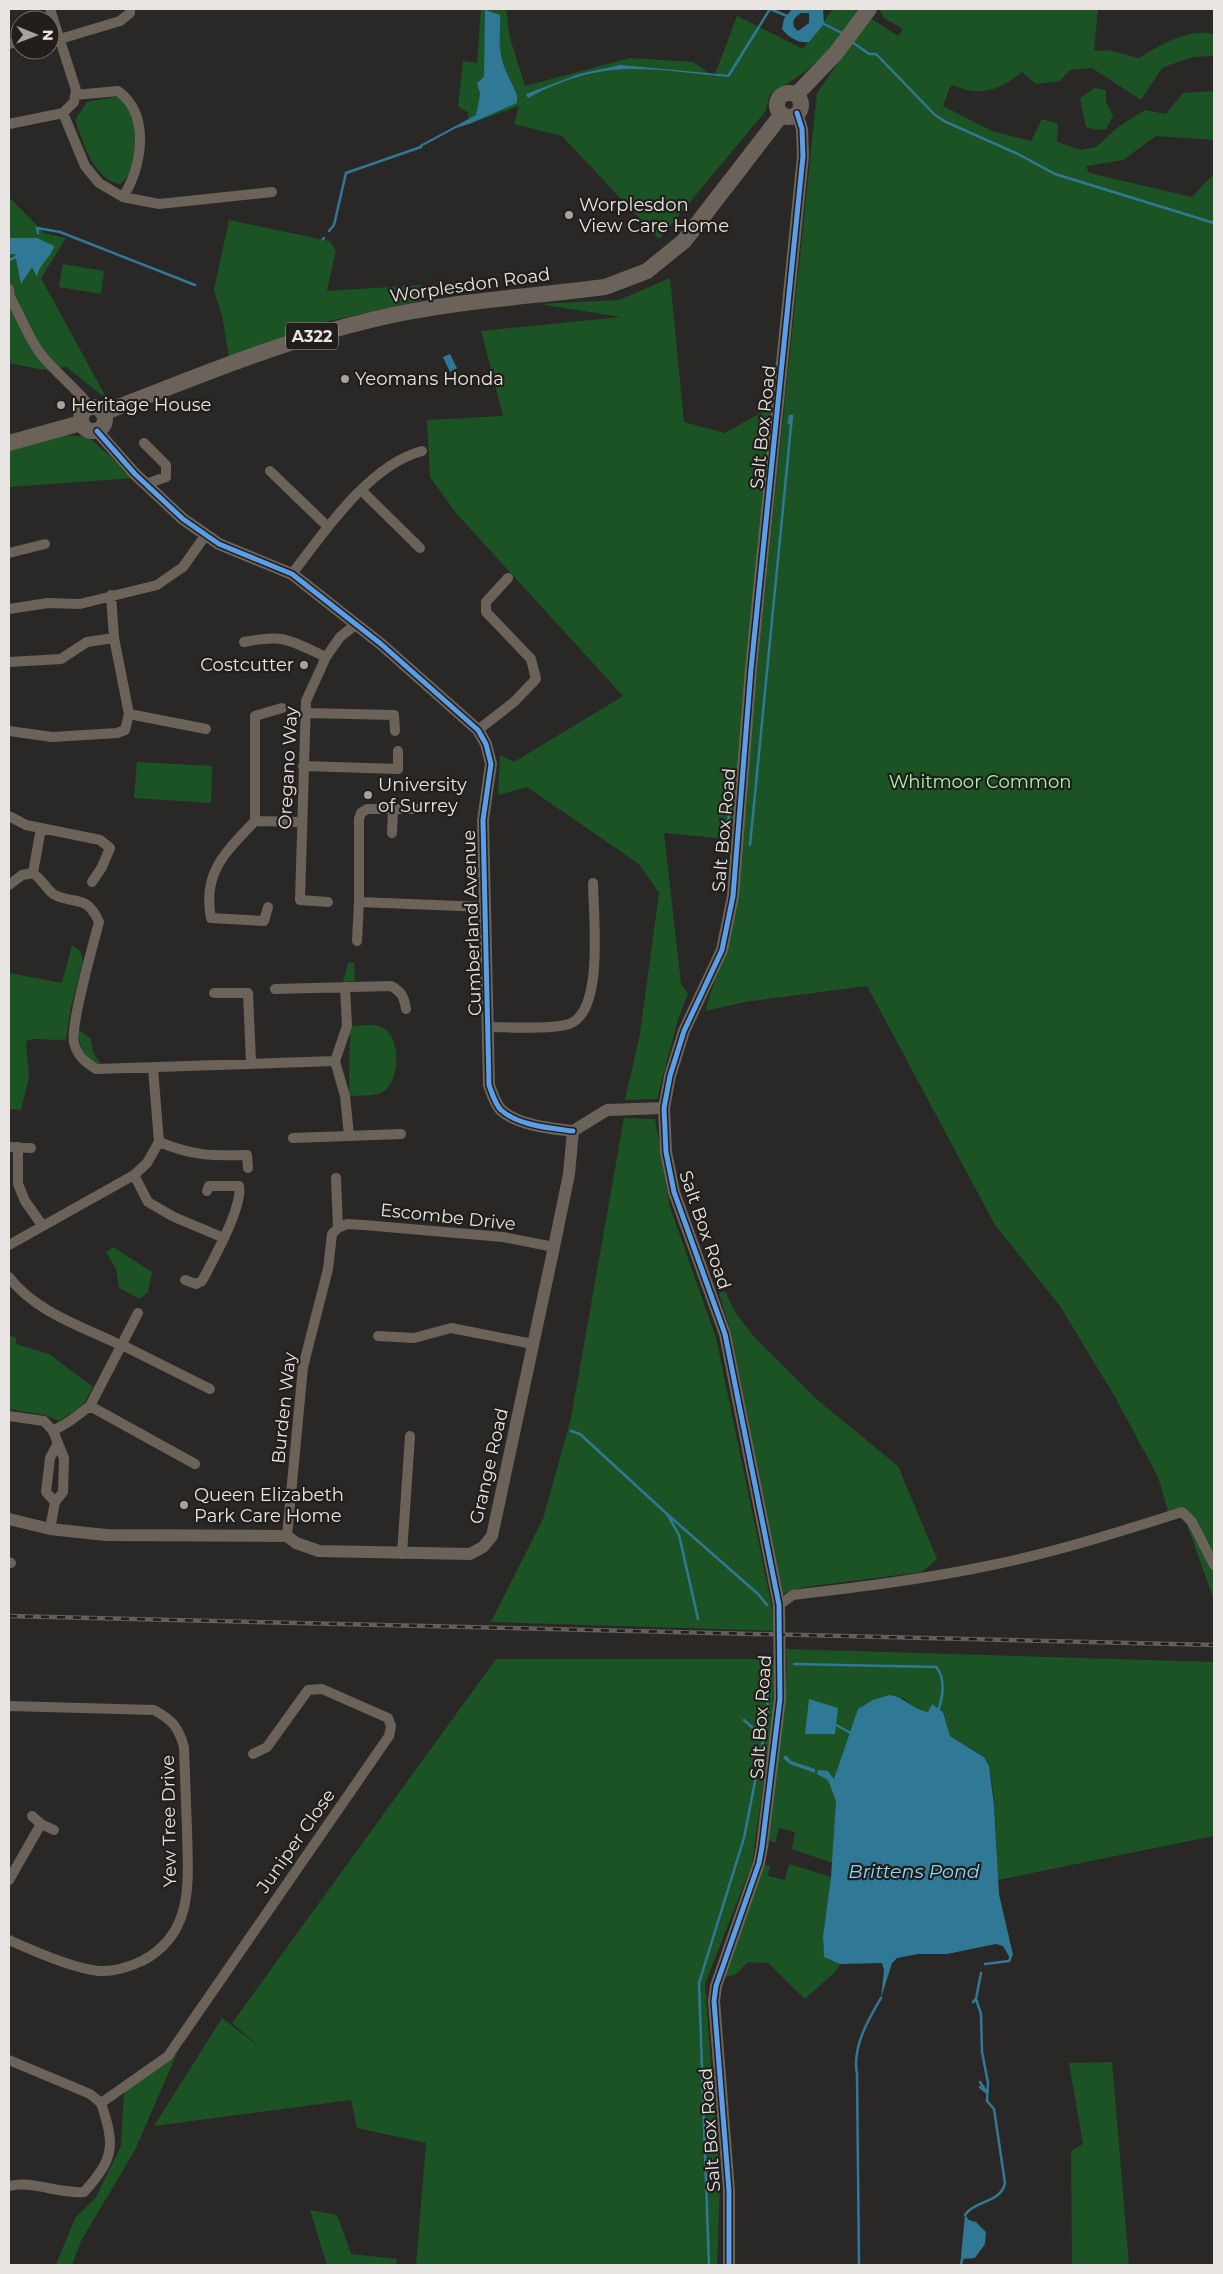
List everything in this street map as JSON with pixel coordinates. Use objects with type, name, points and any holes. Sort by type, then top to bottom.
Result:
[{"type":"main road","points":[[790,114],[801,106],[796,95],[848,38],[869,9]]},
{"type":"main road","name":"Worplesdon Road","points":[[97,411],[266,350],[376,318],[478,301],[605,287],[622,282],[647,271],[684,241],[790,114]]},
{"type":"main road","points":[[84,411],[97,411],[104,424],[97,431],[89,431],[81,422],[84,411]]},
{"type":"main road","points":[[9,443],[81,422]]},
{"type":"street","points":[[60,33],[120,21],[130,13],[130,9]]},
{"type":"street","points":[[9,124],[63,113],[74,102],[76,90],[60,45]]},
{"type":"street","points":[[75,95],[118,91],[125,96],[134,109],[140,145],[131,184],[123,197]]},
{"type":"street","points":[[63,113],[85,166],[99,183],[123,197],[159,204],[272,192]]},
{"type":"street","name":"Salt Box Road","points":[[729,2265],[729,2192],[714,2001],[716,1986],[759,1863],[762,1847],[780,1699],[779,1606],[726,1334],[674,1192],[666,1152],[664,1108],[670,1076],[684,1031],[722,950],[733,896],[751,669],[803,156],[802,129],[790,114]]},
{"type":"street","points":[[9,289],[10,297],[39,352],[97,411]]},
{"type":"street","name":"Cumberland Avenue","points":[[97,431],[146,484],[183,519],[205,536],[233,550],[292,574],[381,644],[478,730],[486,744],[491,764],[483,820],[490,1085],[500,1110],[530,1123],[573,1131]]},
{"type":"street","points":[[144,443],[166,465],[166,477],[146,484]]},
{"type":"street","points":[[292,574],[327,526],[384,468],[408,455],[422,451]]},
{"type":"street","points":[[270,471],[327,526]]},
{"type":"street","points":[[362,491],[420,548]]},
{"type":"street","points":[[9,609],[48,603],[80,604],[156,585],[184,567],[205,536]]},
{"type":"street","points":[[9,553],[45,544]]},
{"type":"street","points":[[478,730],[514,702],[536,679],[531,659],[486,612],[486,602],[508,578]]},
{"type":"street","points":[[9,731],[52,737],[117,733],[125,730],[129,714],[114,638],[111,596]]},
{"type":"street","name":"Oregano Way","points":[[328,902],[300,900],[306,701],[326,657],[340,637],[355,625]]},
{"type":"street","points":[[9,662],[62,659],[88,642],[114,638]]},
{"type":"street","points":[[244,642],[266,638],[285,638],[326,657]]},
{"type":"street","points":[[268,907],[264,921],[211,918],[209,907],[210,882],[220,858],[255,821],[255,716],[282,708]]},
{"type":"street","points":[[306,713],[394,715],[395,731]]},
{"type":"street","points":[[129,714],[206,729]]},
{"type":"street","points":[[303,766],[398,768],[398,751]]},
{"type":"street","points":[[357,941],[361,813],[366,809],[418,809]]},
{"type":"street","points":[[392,833],[393,810]]},
{"type":"street","points":[[9,816],[26,825],[100,840],[110,848],[102,867],[92,882]]},
{"type":"street","points":[[255,821],[302,822]]},
{"type":"street","points":[[33,873],[41,828]]},
{"type":"street","points":[[9,884],[22,875],[33,873],[43,880],[48,889],[55,895],[80,900],[93,908],[99,922],[73,1031],[78,1053],[83,1060],[96,1069],[153,1068],[252,1062],[335,1061]]},
{"type":"street","points":[[488,1027],[560,1026],[576,1020],[582,1012],[590,997],[594,972],[593,883]]},
{"type":"street","points":[[359,902],[484,906]]},
{"type":"street","points":[[274,989],[391,986],[399,990],[404,998],[406,1009]]},
{"type":"street","points":[[345,987],[346,1026],[335,1061],[345,1096],[349,1135]]},
{"type":"street","points":[[214,993],[248,993],[252,1062]]},
{"type":"street","points":[[9,1245],[134,1175],[147,1164],[159,1142],[153,1068]]},
{"type":"street","points":[[573,1131],[606,1110],[664,1108]]},
{"type":"street","name":"Grange Road","points":[[9,1519],[50,1529],[113,1536],[287,1536],[296,1543],[319,1551],[470,1554],[483,1547],[492,1536],[534,1344],[569,1174],[573,1131]]},
{"type":"street","points":[[294,1138],[401,1134]]},
{"type":"street","points":[[159,1142],[185,1152],[203,1155],[247,1155],[248,1168]]},
{"type":"street","points":[[31,1148],[14,1147],[18,1184],[25,1201],[42,1225]]},
{"type":"street","points":[[134,1175],[148,1202],[174,1217],[224,1238]]},
{"type":"street","points":[[336,1178],[338,1228]]},
{"type":"street","points":[[185,1280],[196,1284],[202,1281],[224,1238],[241,1195],[239,1186],[209,1186],[207,1191]]},
{"type":"street","name":"Escombe Drive","points":[[338,1228],[347,1224],[364,1224],[503,1237],[554,1247]]},
{"type":"street","name":"Burden Way","points":[[287,1536],[303,1367],[328,1269],[332,1234],[338,1228]]},
{"type":"street","points":[[9,1277],[16,1286],[54,1313],[210,1389]]},
{"type":"street","points":[[53,1431],[90,1406],[119,1344],[138,1313]]},
{"type":"street","points":[[378,1336],[414,1338],[451,1328],[534,1344]]},
{"type":"street","points":[[90,1406],[195,1464]]},
{"type":"street","points":[[9,1416],[44,1421],[53,1431],[64,1458],[63,1492],[55,1502],[50,1529]]},
{"type":"street","points":[[402,1554],[410,1436]]},
{"type":"street","points":[[55,1502],[46,1492],[50,1458],[58,1443]]},
{"type":"street","points":[[779,1606],[794,1595],[923,1579],[993,1565],[1070,1546],[1182,1512],[1192,1522],[1214,1565]]},
{"type":"street","name":"Juniper Close","points":[[101,2103],[168,2056],[389,1736],[391,1726],[388,1718],[322,1689],[308,1690],[267,1747],[253,1754]]},
{"type":"street","name":"Yew Tree Drive","points":[[9,1706],[154,1710],[168,1718],[179,1731],[184,1747],[189,1888],[184,1912],[175,1933],[147,1958],[128,1968],[98,1971],[9,1940]]},
{"type":"street","points":[[32,1816],[41,1824],[54,1830]]},
{"type":"street","points":[[9,1880],[41,1824]]},
{"type":"street","points":[[9,2060],[90,2094],[101,2103],[112,2146],[98,2177],[84,2192],[67,2194],[19,2183],[9,2186]]},
{"type":"green space","points":[[481,9],[506,9],[510,38],[525,86],[630,58],[693,62],[714,77],[737,16],[803,49],[833,9],[865,9],[845,34],[822,57],[798,77],[770,94],[765,112],[659,239],[562,136],[514,124],[519,106],[469,124],[468,112],[458,107],[463,61],[477,63]]},
{"type":"green space","name":"Whitmoor Common","points":[[879,9],[1098,9],[1094,51],[1108,50],[1139,58],[1175,39],[1195,33],[1214,34],[1214,56],[1192,57],[1162,68],[1141,100],[1092,68],[1070,70],[1060,81],[1036,84],[1022,72],[998,87],[981,91],[972,91],[953,85],[950,87],[943,106],[992,131],[1031,141],[1042,119],[1058,124],[1057,142],[1081,150],[1096,147],[1118,127],[1145,110],[1166,114],[1183,93],[1214,91],[1214,140],[1156,136],[1123,160],[1086,166],[1089,173],[1192,197],[1214,174],[1214,1600],[1181,1508],[1168,1511],[1158,1477],[1115,1397],[1060,1306],[995,1225],[867,986],[745,1002],[705,1011],[729,937],[817,93],[856,37],[872,19],[898,36],[903,29],[884,18]]},
{"type":"green space","points":[[1095,88],[1106,90],[1106,102],[1113,116],[1106,129],[1097,130],[1086,127],[1080,98]]},
{"type":"green space","points":[[120,96],[134,121],[137,140],[133,165],[126,179],[120,184],[111,181],[96,167],[90,158],[75,120],[87,102]]},
{"type":"green space","points":[[9,197],[44,233],[66,238],[41,278],[107,399],[66,367],[43,370],[9,363]]},
{"type":"green space","points":[[229,220],[329,241],[336,250],[327,291],[422,285],[423,300],[325,322],[229,358],[222,316],[214,290]]},
{"type":"green space","points":[[63,264],[104,271],[101,294],[59,287]]},
{"type":"green space","points":[[670,278],[684,422],[725,433],[773,406],[734,820],[728,839],[664,833],[681,984],[688,994],[678,1019],[657,1099],[625,1100],[640,1034],[659,893],[639,864],[527,787],[498,795],[500,755],[514,762],[623,696],[456,513],[430,477],[427,420],[503,416],[481,331],[621,317],[539,304],[619,300]]},
{"type":"green space","points":[[64,435],[88,437],[135,478],[9,487],[9,446]]},
{"type":"green space","points":[[137,762],[212,766],[211,803],[134,798]]},
{"type":"green space","points":[[72,945],[80,951],[83,961],[71,1007],[66,1039],[28,1040],[26,1043],[29,1077],[21,1110],[9,1109],[9,973],[62,983]]},
{"type":"green space","points":[[354,962],[355,981],[343,982],[348,963]]},
{"type":"green space","points":[[350,1026],[378,1026],[388,1032],[393,1039],[396,1068],[389,1085],[381,1093],[349,1096]]},
{"type":"green space","points":[[79,1030],[90,1038],[93,1052],[101,1065],[91,1060],[84,1052],[81,1047]]},
{"type":"green space","points":[[624,1118],[655,1119],[670,1207],[716,1338],[777,1631],[491,1622],[543,1519],[571,1418]]},
{"type":"green space","points":[[113,1247],[152,1272],[148,1292],[140,1299],[119,1288],[116,1269],[106,1252]]},
{"type":"green space","points":[[725,1291],[735,1312],[755,1338],[815,1398],[898,1466],[937,1559],[922,1572],[804,1587],[782,1594],[732,1336],[719,1293]]},
{"type":"green space","points":[[9,1336],[16,1337],[16,1344],[49,1354],[93,1387],[83,1405],[59,1421],[45,1415],[9,1409]]},
{"type":"green space","points":[[786,1649],[1214,1662],[1214,1836],[998,1880],[995,1814],[988,1764],[983,1756],[950,1736],[943,1712],[932,1704],[928,1712],[917,1710],[902,1697],[833,1789],[836,1801],[833,1863],[792,1849],[795,1832],[779,1828],[775,1843],[767,1839],[787,1670]]},
{"type":"green space","points":[[496,1659],[775,1659],[773,1714],[752,1864],[705,1984],[720,2184],[717,2265],[416,2265],[426,2143],[357,2128],[351,2100],[154,2126],[222,2018],[261,2048],[232,2023]]},
{"type":"green space","points":[[762,1864],[770,1866],[768,1876],[785,1880],[789,1864],[831,1877],[823,1936],[824,1957],[840,1964],[835,1972],[805,1999],[768,1963],[748,1962],[735,1975],[725,1977]]},
{"type":"green space","points":[[177,2053],[135,2150],[81,2241],[72,2265],[56,2265],[75,2218],[96,2197],[121,2146],[124,2091]]},
{"type":"green space","points":[[1112,2062],[1129,2265],[1072,2265],[1071,2151],[1083,2144],[1069,2063]]},
{"type":"green space","points":[[310,2210],[337,2215],[351,2254],[397,2259],[396,2265],[327,2265]]},
{"type":"water","points":[[792,9],[823,9],[824,24],[809,42],[801,42],[787,35],[782,29],[784,19]],"holes":[[[801,13],[809,13],[809,23],[798,31],[794,27],[794,19]]]},
{"type":"water","points":[[485,10],[500,15],[501,55],[517,96],[517,103],[456,128],[421,147],[420,145],[476,115],[480,93],[477,83],[484,77]]},
{"type":"water","points":[[620,65],[729,75],[729,77],[650,69],[626,69],[580,76],[528,98],[526,94],[579,74]]},
{"type":"water","points":[[9,238],[37,238],[54,246],[40,268],[37,277],[32,267],[21,284],[15,254],[9,254]]},
{"type":"water","points":[[450,354],[457,368],[450,372],[443,357]]},
{"type":"water","name":"Brittens Pond","points":[[890,1695],[896,1696],[922,1711],[928,1712],[932,1704],[943,1712],[950,1736],[984,1757],[989,1766],[994,1805],[999,1894],[1013,1955],[1010,1958],[1003,1946],[996,1944],[947,1954],[918,1954],[897,1958],[892,1963],[881,1998],[884,1970],[882,1963],[840,1964],[824,1957],[823,1936],[831,1877],[836,1801],[828,1780],[817,1774],[818,1770],[828,1771],[834,1779],[858,1709],[873,1700]]},
{"type":"water","points":[[809,1699],[838,1708],[835,1734],[805,1734]]},
{"type":"water","points":[[786,1755],[791,1761],[815,1769],[815,1773],[790,1764],[783,1758]]},
{"type":"water","points":[[965,2215],[986,2232],[985,2244],[975,2258],[962,2259],[961,2256]]},
{"type":"waterway","points":[[729,75],[770,9],[787,16]]},
{"type":"waterway","points":[[824,24],[842,33]]},
{"type":"waterway","points":[[852,42],[869,54],[876,54],[935,115],[944,121],[1018,154],[1055,174],[1214,223]]},
{"type":"waterway","points":[[329,231],[334,225],[346,173],[421,147]]},
{"type":"waterway","points":[[38,233],[37,228],[60,232],[195,285]]},
{"type":"waterway","points":[[9,260],[16,257]]},
{"type":"waterway","points":[[789,423],[790,416]]},
{"type":"waterway","points":[[750,845],[792,416]]},
{"type":"waterway","points":[[728,822],[731,801]]},
{"type":"waterway","points":[[571,1431],[580,1434],[667,1514],[679,1535],[698,1619]]},
{"type":"waterway","points":[[667,1514],[758,1594],[767,1605]]},
{"type":"waterway","points":[[794,1664],[936,1667],[939,1671],[943,1688],[938,1711]]},
{"type":"waterway","points":[[709,2265],[699,1983],[744,1838],[768,1715],[767,1694]]},
{"type":"waterway","points":[[744,1720],[764,1738]]},
{"type":"waterway","points":[[834,1724],[851,1733]]},
{"type":"waterway","points":[[985,1964],[1009,1961],[1011,1956]]},
{"type":"waterway","points":[[973,2002],[976,1999],[981,1973]]},
{"type":"waterway","points":[[859,2265],[856,2064],[862,2034],[881,1998]]},
{"type":"waterway","points":[[965,2215],[975,2206],[993,2198],[1003,2190],[1005,2183],[994,2109],[987,2101],[988,2083],[982,2052],[981,2014],[976,1999]]},
{"type":"waterway","points":[[980,2082],[986,2091]]},
{"type":"waterway","points":[[980,2087],[986,2092]]},
{"type":"waterway","points":[[961,2265],[962,2259]]},
{"type":"railway","points":[[9,1616],[1214,1645]]},
{"type":"cycle path","points":[[729,2265],[729,2191],[714,2001],[716,1986],[759,1863],[762,1847],[780,1699],[779,1605],[725,1334],[674,1192],[666,1152],[664,1108],[670,1076],[684,1031],[722,950],[733,896],[751,669],[803,156],[802,129],[797,113]]},
{"type":"cycle path","points":[[97,431],[135,474],[183,519],[219,544],[292,574],[381,644],[478,730],[486,744],[491,764],[483,820],[489,1085],[497,1105],[501,1110],[517,1120],[573,1131]]},
{"type":"place","name":"Worplesdon View Care Home","points":[[569,215]]},
{"type":"place","name":"Yeomans Honda","points":[[345,379]]},
{"type":"place","name":"Heritage House","points":[[61,405]]},
{"type":"place","name":"Costcutter","points":[[304,665]]},
{"type":"place","name":"University of Surrey","points":[[368,795]]},
{"type":"place","name":"Queen Elizabeth Park Care Home","points":[[184,1505]]}]
